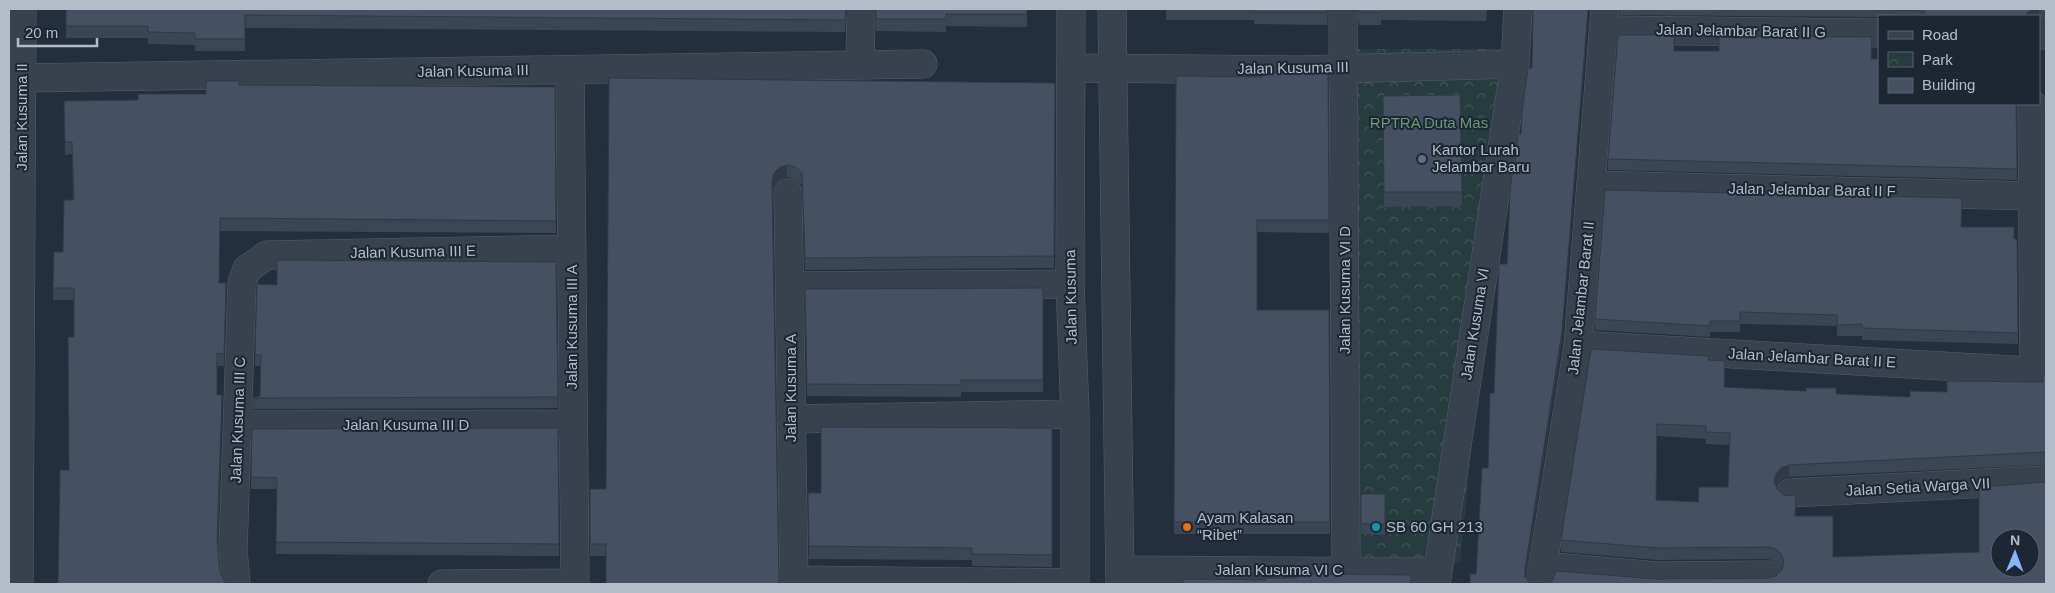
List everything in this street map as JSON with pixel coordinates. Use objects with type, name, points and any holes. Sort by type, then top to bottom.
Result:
[{"type":"street","name":"Jalan Kusuma II","points":[[20,584],[14,391],[23,78],[22,9]]},
{"type":"street","points":[[860,65],[861,9]]},
{"type":"street","name":"Jalan Kusuma","points":[[1071,9],[1070,284],[1075,414],[1075,584]]},
{"type":"street","points":[[1112,9],[1120,577]]},
{"type":"street","name":"Jalan Kusuma VI D","points":[[1343,9],[1346,570]]},
{"type":"street","name":"Jalan Kusuma VI","points":[[1437,578],[1515,64],[1518,9]]},
{"type":"street","name":"Jalan Jelambar Barat II G","points":[[1604,19],[1878,33]]},
{"type":"street","name":"Jalan Jelambar Barat II","points":[[1541,575],[1578,345],[1604,19]]},
{"type":"street","name":"Jalan Kusuma III","points":[[23,78],[923,64]]},
{"type":"street","name":"Jalan Kusuma III","points":[[1072,68],[1300,70],[1515,64]]},
{"type":"street","name":"Jalan Kusuma III A","points":[[570,70],[575,584]]},
{"type":"street","points":[[2032,105],[2033,196],[2040,371]]},
{"type":"street","name":"Jalan Jelambar Barat II F","points":[[1592,185],[2033,196]]},
{"type":"street","name":"Jalan Kusuma A","points":[[788,192],[794,582]]},
{"type":"street","name":"Jalan Kusuma III E","points":[[256,261],[267,255],[572,249]]},
{"type":"street","name":"Jalan Kusuma III C","points":[[236,584],[233,550],[242,283],[247,269],[256,261]]},
{"type":"street","points":[[790,286],[1070,284]]},
{"type":"street","name":"Jalan Jelambar Barat II E","points":[[1578,345],[2040,371]]},
{"type":"street","points":[[791,419],[1075,414]]},
{"type":"street","name":"Jalan Kusuma III D","points":[[238,425],[573,424]]},
{"type":"street","name":"Jalan Setia Warga VII","points":[[1790,493],[2046,480]]},
{"type":"street","name":"Jalan Kusuma VI C","points":[[1120,577],[1346,570],[1437,578]]},
{"type":"street","points":[[1541,575],[1768,575]]},
{"type":"street","points":[[794,582],[1075,584]]},
{"type":"street","points":[[442,584],[575,584]]},
{"type":"green space","name":"RPTRA Duta Mas","points":[[1355,49],[1511,49],[1460,563],[1360,565]]},
{"type":"building","points":[[66,9],[846,9],[845,20],[245,15],[245,39],[195,39],[195,33],[148,32],[148,26],[66,26]]},
{"type":"building","points":[[876,9],[1027,9],[1027,14],[946,14],[946,19],[876,19]]},
{"type":"building","points":[[1254,9],[1328,9],[1327,12],[1254,12]]},
{"type":"building","points":[[1358,9],[1381,9],[1381,12],[1359,12]]},
{"type":"building","points":[[1533,9],[1588,9],[1562,331],[1525,569],[1525,577],[1532,584],[1470,584],[1470,574],[1476,574],[1482,468],[1488,468],[1490,393],[1494,393],[1499,264],[1507,264],[1512,174],[1514,174],[1518,134],[1521,134],[1528,68],[1532,68]]},
{"type":"building","points":[[1887,9],[2031,9],[2025,15],[1924,15],[1924,11]]},
{"type":"building","points":[[1618,35],[1674,35],[1674,51],[1719,51],[1719,36],[1872,37],[1871,59],[1878,59],[1878,105],[2016,105],[2017,169],[1608,159]]},
{"type":"building","points":[[1328,72],[1329,220],[1257,220],[1257,310],[1329,310],[1330,522],[1174,522],[1176,76],[1262,77],[1262,73]]},
{"type":"building","points":[[609,78],[1055,83],[1054,256],[805,258],[802,173],[796,167],[787,165],[780,167],[774,173],[772,181],[779,584],[606,584],[606,544],[590,544],[590,489],[606,489]]},
{"type":"building","points":[[206,81],[239,81],[239,85],[555,87],[556,221],[220,218],[219,283],[226,283],[224,354],[217,353],[217,395],[222,395],[217,539],[220,573],[226,584],[58,584],[60,470],[69,470],[68,337],[74,337],[74,288],[53,288],[54,252],[63,252],[64,200],[74,200],[72,142],[65,142],[64,101],[138,100],[138,94],[206,94]]},
{"type":"building","name":"Kantor Lurah Jelambar Baru","points":[[1460,95],[1462,192],[1384,192],[1383,96]]},
{"type":"building","points":[[1605,190],[1962,198],[1961,227],[2014,227],[2014,239],[2017,239],[2018,333],[1862,328],[1862,324],[1837,325],[1837,315],[1740,312],[1740,321],[1710,321],[1710,326],[1595,319]]},
{"type":"building","points":[[277,260],[556,262],[558,397],[253,398],[260,396],[261,355],[255,355],[257,284],[277,285]]},
{"type":"building","points":[[1043,288],[1043,380],[961,380],[961,385],[807,384],[805,289]]},
{"type":"building","points":[[1591,349],[1709,356],[1708,360],[1725,361],[1724,387],[1806,391],[1806,388],[1836,388],[1836,394],[1910,397],[1910,391],[1947,392],[1947,381],[2043,382],[2043,375],[2046,375],[2046,452],[1789,465],[1781,468],[1776,474],[1774,482],[1777,489],[1783,495],[1796,496],[1795,516],[1833,516],[1833,557],[1979,552],[1979,487],[2046,482],[2046,584],[1548,584],[1552,581],[1556,571],[1657,579],[1768,578],[1776,576],[1782,570],[1784,562],[1781,554],[1776,549],[1768,547],[1658,548],[1561,540]],"holes":[[[1657,424],[1706,426],[1706,432],[1730,433],[1728,487],[1699,487],[1698,502],[1656,500]]]},
{"type":"building","points":[[821,427],[1052,428],[1052,555],[972,554],[972,548],[809,546],[808,493],[821,493]]},
{"type":"building","points":[[558,428],[559,544],[276,542],[277,478],[251,477],[252,429]]},
{"type":"building","points":[[1361,494],[1385,494],[1385,524],[1361,524]]},
{"type":"building","points":[[1297,574],[1411,575],[1411,584],[1183,584],[1183,579],[1266,580],[1266,578],[1297,578]]},
{"type":"building","points":[[972,583],[1052,584],[972,584]]},
{"type":"place","name":"Kantor Lurah Jelambar Baru","points":[[1422,159]]},
{"type":"place","name":"Ayam Kalasan “Ribet”","points":[[1187,527]]},
{"type":"place","name":"SB 60 GH 213","points":[[1376,527]]}]
